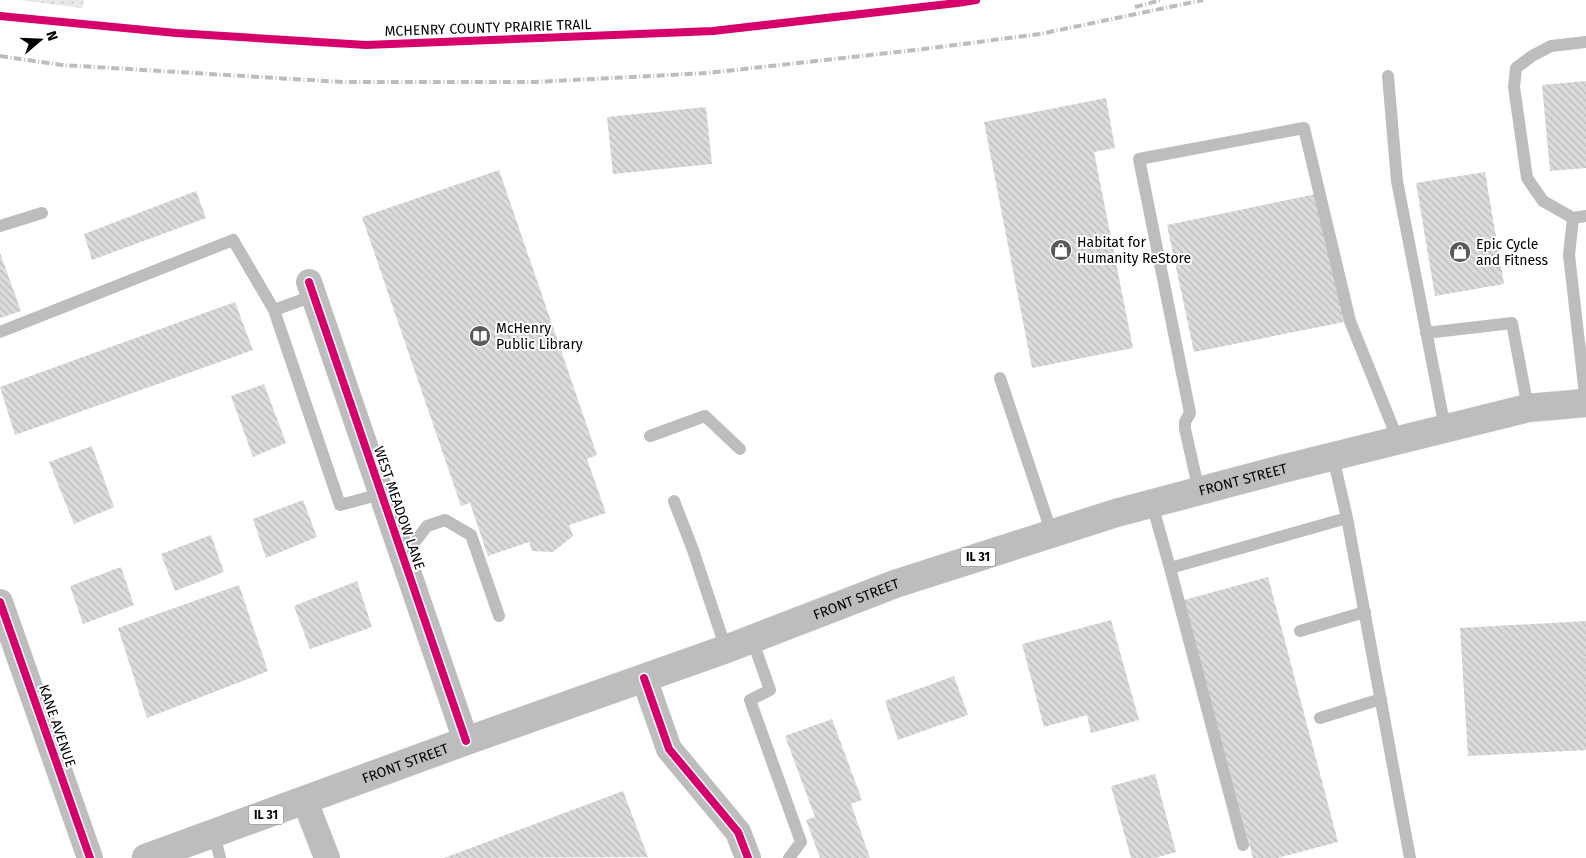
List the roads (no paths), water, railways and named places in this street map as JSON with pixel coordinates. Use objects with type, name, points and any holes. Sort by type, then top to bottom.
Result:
[{"type":"main road","name":"FRONT STREET","points":[[146,858],[217,846],[305,801],[466,741],[726,649],[896,584],[1116,513],[1528,408],[1586,403]]},
{"type":"street","name":"WEST MEADOW LANE","points":[[311,289],[466,741]]},
{"type":"street","name":"KANE AVENUE","points":[[0,602],[90,858]]},
{"type":"street","points":[[644,678],[670,749],[738,832],[748,858]]},
{"type":"street","points":[[305,801],[327,858]]},
{"type":"lane","points":[[1586,42],[1551,46],[1532,56],[1516,68],[1514,87],[1527,178],[1543,201],[1580,217],[1569,255],[1582,339],[1586,403]]},
{"type":"lane","points":[[1388,76],[1397,181],[1445,428]]},
{"type":"lane","points":[[1199,491],[1185,429],[1185,422],[1190,413],[1139,159],[1304,128],[1350,321],[1398,440]]},
{"type":"lane","points":[[0,226],[42,213]]},
{"type":"lane","points":[[0,332],[233,240],[274,310],[340,505],[381,494]]},
{"type":"lane","points":[[274,310],[311,289]]},
{"type":"lane","points":[[1426,333],[1512,323],[1528,408]]},
{"type":"lane","points":[[1000,378],[1052,534]]},
{"type":"lane","points":[[650,436],[705,416],[740,449]]},
{"type":"lane","points":[[1333,457],[1347,518],[1410,858]]},
{"type":"lane","points":[[674,501],[693,550],[726,649]]},
{"type":"lane","points":[[1152,504],[1243,845]]},
{"type":"lane","points":[[1170,568],[1347,518]]},
{"type":"lane","points":[[403,558],[426,526],[445,520],[471,535],[499,616]]},
{"type":"lane","points":[[1300,630],[1364,612]]},
{"type":"lane","points":[[752,639],[770,690],[750,700],[801,842],[789,858]]},
{"type":"lane","points":[[1320,718],[1381,699]]},
{"type":"railway","points":[[1135,7],[1161,0]]},
{"type":"railway","points":[[0,56],[62,65],[342,82],[535,82],[708,73],[924,49],[1040,34],[1203,0]]},
{"type":"place","name":"Habitat for Humanity ReStore","points":[[1061,250]]},
{"type":"place","name":"Epic Cycle and Fitness","points":[[1460,252]]},
{"type":"place","name":"McHenry Public Library","points":[[480,336]]}]
